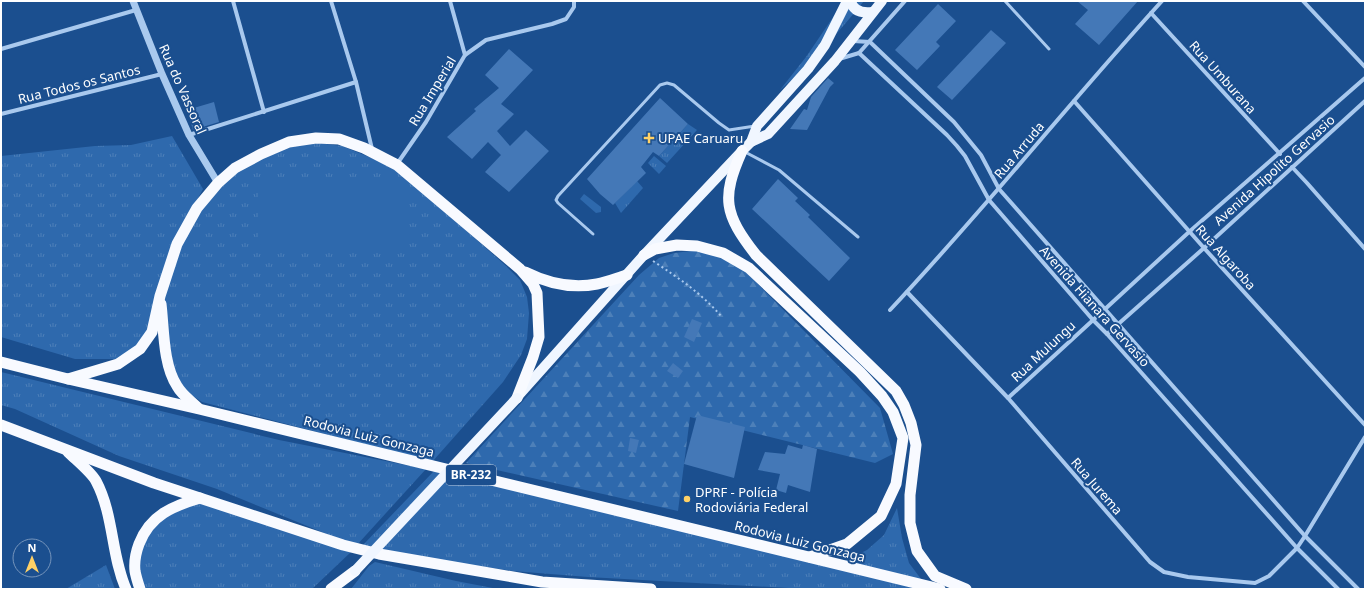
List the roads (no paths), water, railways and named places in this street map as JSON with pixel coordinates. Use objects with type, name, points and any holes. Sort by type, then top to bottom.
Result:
[{"type":"highway","points":[[68,379],[118,364],[140,349],[152,332],[160,296],[176,244],[197,208],[218,183],[235,168],[261,154],[289,142],[316,138],[339,139],[373,152],[397,165],[520,269],[533,284],[537,293],[539,337],[517,398]]},
{"type":"highway","points":[[742,151],[732,173],[728,202],[730,215],[740,235],[756,255],[896,390],[906,411],[916,445],[910,495],[910,523],[917,551],[935,576],[966,589]]},
{"type":"highway","points":[[644,255],[655,249],[677,245],[697,246],[723,253],[749,268],[860,372],[882,396],[893,412],[903,438],[896,484],[881,516],[847,544],[810,557]]},
{"type":"highway","points":[[520,269],[539,279],[563,285],[580,286],[597,284],[627,275]]},
{"type":"highway","points":[[160,296],[166,354],[171,376],[182,393],[199,409]]},
{"type":"highway","name":"Rodovia Luiz Gonzaga","points":[[1,362],[940,589]]},
{"type":"highway","points":[[1,426],[154,483],[343,545],[379,554],[542,582],[650,589]]},
{"type":"highway","points":[[65,449],[95,480],[106,504],[119,574],[126,589]]},
{"type":"highway","points":[[140,589],[135,570],[136,551],[148,526],[158,516],[175,506],[200,498]]},
{"type":"highway","points":[[331,589],[355,571]]},
{"type":"highway","points":[[343,589],[355,571]]},
{"type":"highway","points":[[542,582],[555,589]]},
{"type":"main road","points":[[751,142],[757,126],[808,69],[825,45],[847,1]]},
{"type":"main road","points":[[851,1],[852,6],[857,11],[872,12]]},
{"type":"main road","points":[[337,589],[517,398],[644,255],[742,151],[751,142],[768,134],[835,61],[882,1]]},
{"type":"street","name":"Rua do Vassoral","points":[[133,1],[162,74],[189,135],[218,183]]},
{"type":"street","points":[[233,1],[264,112]]},
{"type":"street","points":[[332,1],[356,82],[373,152]]},
{"type":"street","points":[[450,1],[465,55]]},
{"type":"street","name":"Rua Imperial","points":[[397,165],[430,117],[465,55],[486,40],[552,24],[566,19],[574,7],[574,1]]},
{"type":"street","points":[[835,61],[859,53],[905,1]]},
{"type":"street","name":"Rua Arruda","points":[[890,310],[1000,189],[1074,101],[1162,1]]},
{"type":"street","points":[[1303,1],[1365,67]]},
{"type":"street","points":[[1,49],[136,10]]},
{"type":"street","name":"Rua Umburana","points":[[1151,13],[1280,154]]},
{"type":"street","points":[[850,40],[870,42]]},
{"type":"street","name":"Avenida Hianara Gervasio","points":[[870,42],[954,122],[981,155],[1000,189],[1305,536],[1358,589]]},
{"type":"street","name":"Avenida Hianara Gervasio","points":[[859,53],[957,146],[965,156],[989,200],[1092,320],[1107,334],[1296,548],[1338,589]]},
{"type":"street","name":"Rua Todos os Santos","points":[[1,114],[162,74]]},
{"type":"street","name":"Rua Mulungu","points":[[1008,398],[1189,232],[1280,154],[1365,78]]},
{"type":"street","points":[[189,135],[356,82]]},
{"type":"street","name":"Rua Algaroba","points":[[1074,101],[1189,232],[1365,425]]},
{"type":"street","name":"Avenida Hipolito Gervasio","points":[[1107,334],[1365,101]]},
{"type":"street","points":[[1292,167],[1365,249]]},
{"type":"street","name":"Rua Jurema","points":[[907,292],[1008,398],[1150,562],[1164,572],[1188,577],[1255,583],[1269,576],[1296,548],[1305,536],[1365,437]]},
{"type":"lane","points":[[1005,1],[1049,49]]},
{"type":"lane","points":[[593,234],[556,200],[660,85],[667,82],[674,85],[729,130],[757,126]]},
{"type":"lane","points":[[742,151],[779,170],[858,237]]},
{"type":"place","name":"UPAE Caruaru","points":[[649,138]]},
{"type":"place","name":"DPRF - Polícia Rodoviária Federal","points":[[687,499]]}]
